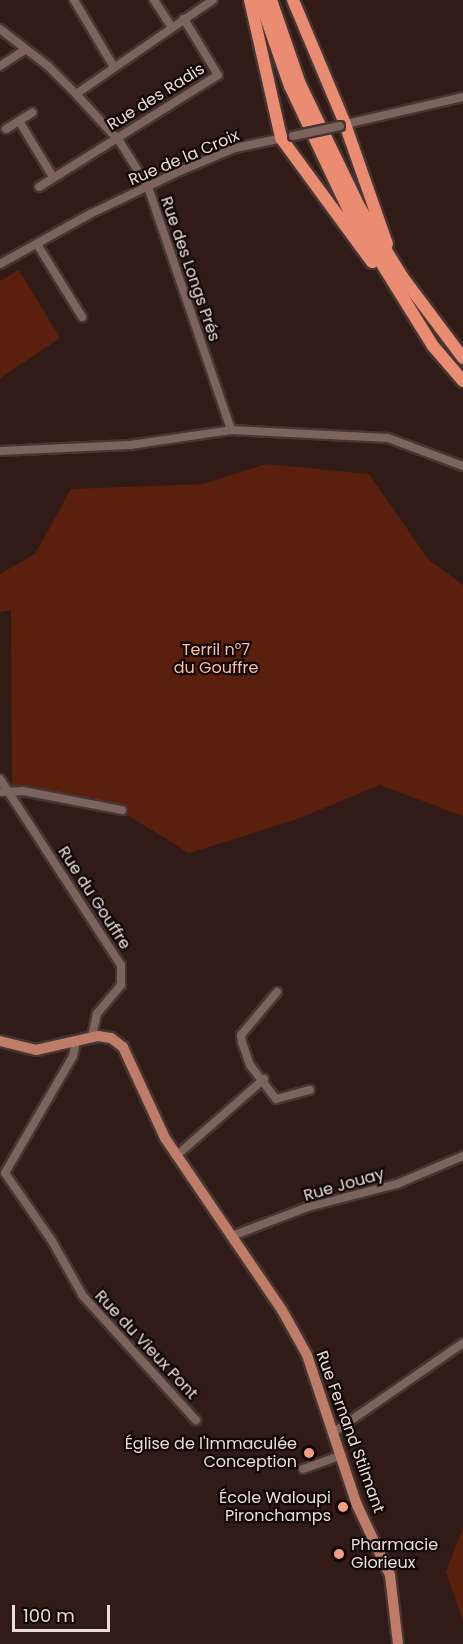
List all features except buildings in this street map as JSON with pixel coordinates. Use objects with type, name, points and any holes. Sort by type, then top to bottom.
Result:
[{"type":"highway","points":[[250,0],[287,137],[366,255],[398,281]]},
{"type":"highway","points":[[260,0],[290,86],[320,153],[398,281],[463,358]]},
{"type":"highway","points":[[271,0],[300,84],[329,149],[433,346],[463,381]]},
{"type":"highway","points":[[293,0],[342,125],[398,281]]},
{"type":"main road","points":[[0,1041],[36,1050],[92,1036]]},
{"type":"main road","name":"Rue Fernand Stilmant","points":[[92,1036],[111,1038],[123,1047],[176,1156],[299,1338],[342,1455],[357,1506],[390,1575],[398,1644]]},
{"type":"street","points":[[74,0],[114,67]]},
{"type":"street","points":[[154,0],[172,28]]},
{"type":"street","points":[[76,94],[213,0]]},
{"type":"street","name":"Rue des Radis","points":[[39,187],[115,137],[218,75],[184,19]]},
{"type":"street","name":"Rue des Longs Prés","points":[[0,29],[76,94],[115,137],[148,187],[231,430]]},
{"type":"street","points":[[0,66],[27,50]]},
{"type":"street","name":"Rue de la Croix","points":[[0,264],[148,187],[235,148],[463,97]]},
{"type":"street","points":[[6,129],[32,113]]},
{"type":"street","points":[[19,121],[53,177]]},
{"type":"street","points":[[37,244],[82,317]]},
{"type":"street","points":[[0,451],[130,445],[231,430],[388,438],[463,466]]},
{"type":"street","name":"Rue du Gouffre","points":[[0,779],[10,791],[121,965],[121,986],[97,1014],[92,1036]]},
{"type":"street","points":[[0,792],[10,791],[122,810]]},
{"type":"street","points":[[278,992],[240,1035],[242,1042],[250,1065],[264,1079],[276,1099],[310,1090]]},
{"type":"street","name":"Rue du Vieux Pont","points":[[76,1041],[73,1056],[4,1173],[51,1241],[83,1296],[196,1420]]},
{"type":"street","points":[[176,1156],[264,1079]]},
{"type":"street","name":"Rue Jouay","points":[[232,1236],[308,1207],[397,1184],[463,1156]]},
{"type":"street","points":[[334,1432],[463,1343]]},
{"type":"street","points":[[303,1469],[342,1455]]},
{"type":"green space","points":[[19,270],[60,338],[0,378],[0,281]]},
{"type":"green space","name":"Terril n°7 du Gouffre","points":[[266,464],[369,474],[428,559],[463,585],[463,816],[380,785],[295,820],[189,853],[124,813],[12,788],[11,610],[0,612],[0,574],[35,554],[71,489],[203,484]]},
{"type":"green space","points":[[463,1528],[463,1621],[446,1572]]},
{"type":"place","name":"Église de l'Immaculée Conception","points":[[309,1453]]},
{"type":"place","name":"École Waloupi Pironchamps","points":[[343,1507]]},
{"type":"place","name":"Pharmacie Glorieux","points":[[339,1554]]}]
